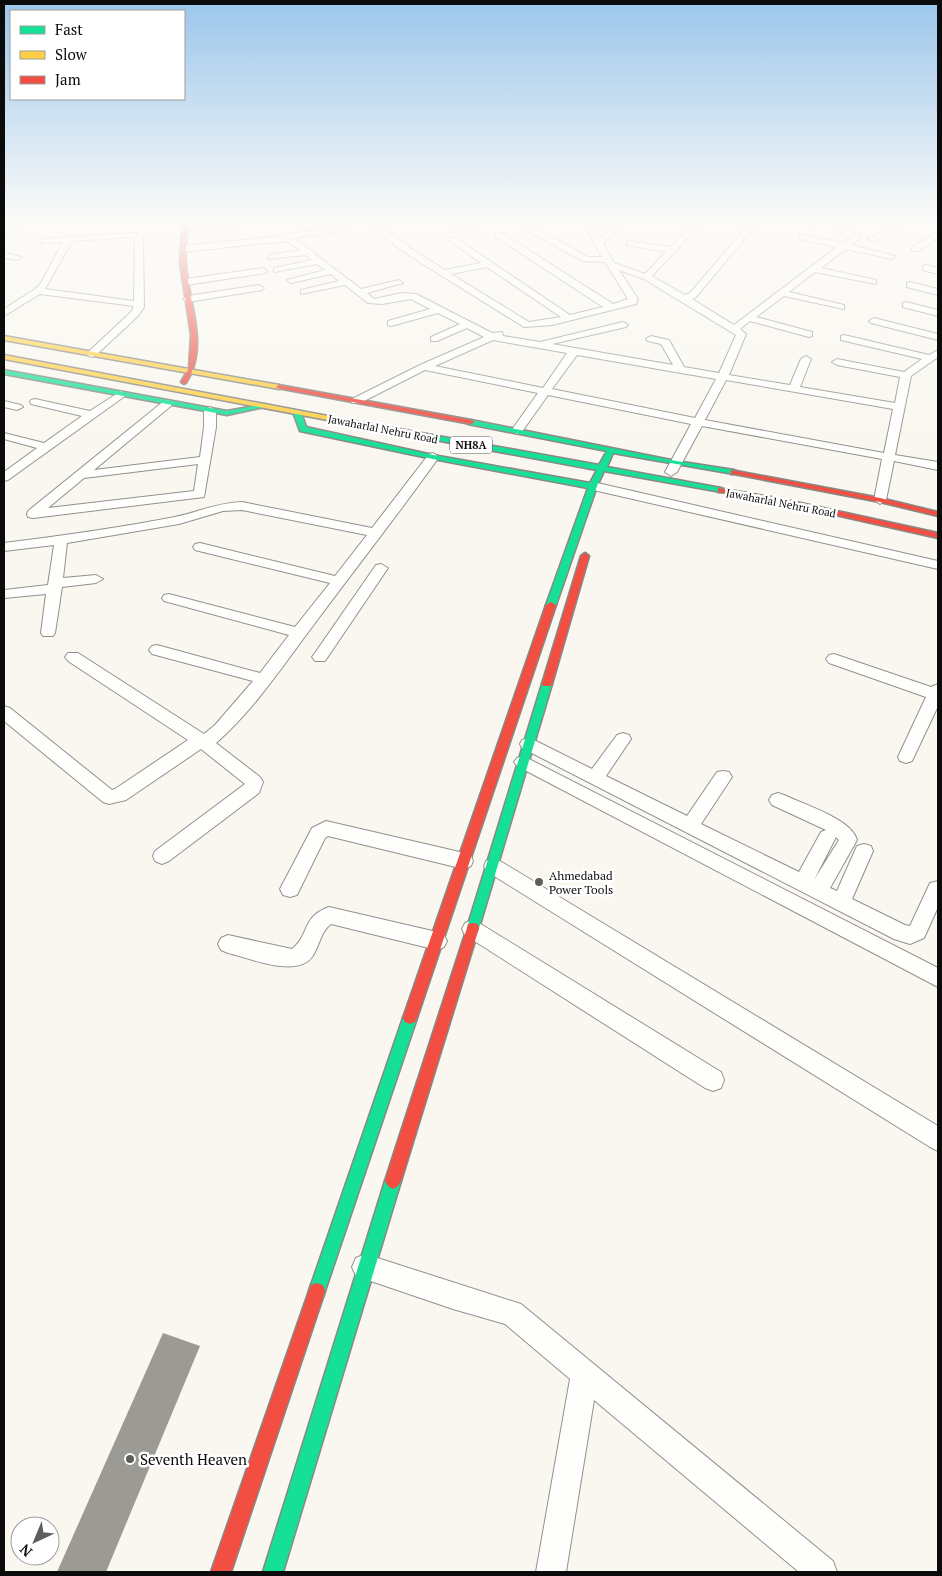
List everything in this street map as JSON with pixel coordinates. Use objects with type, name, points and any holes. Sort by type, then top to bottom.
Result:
[{"type":"street","points":[[4,313],[28,298]]},
{"type":"street","points":[[89,298],[140,304]]},
{"type":"street","points":[[90,354],[135,314],[140,304],[140,298]]},
{"type":"street","points":[[187,377],[192,368],[194,335],[188,299],[195,298]]},
{"type":"street","points":[[368,298],[374,302],[396,298]]},
{"type":"street","points":[[414,298],[492,337],[899,407]]},
{"type":"street","points":[[483,298],[527,325]]},
{"type":"street","points":[[539,298],[569,318]]},
{"type":"street","points":[[596,298],[612,308]]},
{"type":"street","points":[[356,401],[424,367],[510,329],[630,304],[634,300],[632,298]]},
{"type":"street","points":[[734,330],[777,298]]},
{"type":"street","points":[[802,298],[841,307]]},
{"type":"street","points":[[685,299],[740,334],[722,376],[674,467],[747,474],[880,500],[938,514]]},
{"type":"street","points":[[906,305],[938,313]]},
{"type":"street","points":[[391,323],[440,310]]},
{"type":"street","points":[[749,318],[809,334]]},
{"type":"street","points":[[874,321],[938,337]]},
{"type":"street","points":[[434,339],[468,324]]},
{"type":"street","points":[[537,345],[623,325]]},
{"type":"street","points":[[4,338],[90,354],[187,377],[356,401],[517,431],[620,462],[607,494]]},
{"type":"street","points":[[844,338],[934,359]]},
{"type":"street","points":[[651,339],[665,342],[680,369]]},
{"type":"street","name":"Jawaharlal Nehru Road","points":[[4,349],[187,377],[620,462],[782,502],[938,536]]},
{"type":"street","points":[[517,431],[574,351]]},
{"type":"street","name":"Jawaharlal Nehru Road","points":[[4,357],[296,412],[605,459]]},
{"type":"street","points":[[794,389],[806,359]]},
{"type":"street","points":[[838,362],[906,375],[934,359]]},
{"type":"street","points":[[424,367],[698,422],[938,466]]},
{"type":"street","points":[[4,372],[227,413],[265,406]]},
{"type":"street","points":[[880,500],[906,375]]},
{"type":"street","points":[[5,476],[121,394]]},
{"type":"street","points":[[35,402],[92,415]]},
{"type":"street","points":[[168,403],[32,514],[200,494],[210,427],[210,410]]},
{"type":"street","points":[[4,404],[17,407]]},
{"type":"street","points":[[296,412],[303,429],[433,457],[593,486],[607,494],[938,565]]},
{"type":"street","points":[[4,436],[46,447]]},
{"type":"street","points":[[4,712],[109,797],[120,795],[221,729],[264,679],[433,457]]},
{"type":"street","points":[[220,1572],[437,941],[498,752],[593,486],[605,459]]},
{"type":"street","points":[[79,475],[205,460]]},
{"type":"street","name":"Jawaharlal Nehru Road","points":[[620,462],[674,467],[783,493],[938,525]]},
{"type":"street","points":[[4,547],[61,540],[179,520],[222,507],[242,506],[375,533]]},
{"type":"street","points":[[48,633],[61,540]]},
{"type":"street","points":[[273,1572],[365,1266],[493,866],[590,541]]},
{"type":"street","points":[[200,547],[339,581]]},
{"type":"street","points":[[320,657],[381,568]]},
{"type":"street","points":[[4,594],[96,579]]},
{"type":"street","points":[[327,597],[357,604]]},
{"type":"street","points":[[169,598],[299,633]]},
{"type":"street","points":[[157,650],[264,679]]},
{"type":"street","points":[[73,657],[203,741],[252,779],[255,785],[162,856]]},
{"type":"street","points":[[834,659],[937,690],[906,757]]},
{"type":"street","points":[[595,778],[623,739]]},
{"type":"street","points":[[526,753],[595,778],[901,933],[910,935],[917,932],[938,889]]},
{"type":"street","points":[[526,753],[938,978]]},
{"type":"street","points":[[690,826],[722,777]]},
{"type":"street","points":[[778,800],[838,828],[847,836],[848,840],[811,887]]},
{"type":"street","points":[[290,889],[318,833],[326,828],[464,861]]},
{"type":"street","points":[[811,887],[828,837]]},
{"type":"street","points":[[841,903],[864,851]]},
{"type":"street","points":[[493,866],[938,1139]]},
{"type":"street","points":[[228,944],[296,959],[305,952],[319,921],[329,915],[437,941]]},
{"type":"street","points":[[472,929],[712,1080]]},
{"type":"street","points":[[365,1266],[453,1296],[512,1313],[822,1572]]},
{"type":"street","points":[[551,1572],[585,1373]]},
{"type":"building","name":"Seventh Heaven","points":[[163,1333],[200,1346],[106,1572],[57,1572]]},
{"type":"traffic: fast","points":[[4,372],[227,413],[265,406]]},
{"type":"traffic: fast","points":[[297,412],[303,429],[433,457],[593,486]]},
{"type":"traffic: fast","points":[[349,422],[721,490]]},
{"type":"traffic: fast","points":[[471,422],[676,463],[734,472]]},
{"type":"traffic: fast","points":[[551,605],[593,486],[611,450]]},
{"type":"traffic: fast","points":[[473,928],[547,684]]},
{"type":"traffic: fast","points":[[317,1291],[410,1018]]},
{"type":"traffic: fast","points":[[273,1572],[393,1181]]},
{"type":"traffic: slow","points":[[4,338],[279,387]]},
{"type":"traffic: slow","points":[[4,357],[349,422]]},
{"type":"traffic: jam","points":[[184,382],[192,368],[194,335],[188,298]]},
{"type":"traffic: jam","points":[[279,387],[471,422]]},
{"type":"traffic: jam","points":[[734,472],[880,500],[938,514]]},
{"type":"traffic: jam","points":[[721,490],[782,501],[938,536]]},
{"type":"traffic: jam","points":[[547,684],[585,556]]},
{"type":"traffic: jam","points":[[410,1018],[551,605]]},
{"type":"traffic: jam","points":[[393,1181],[473,928]]},
{"type":"traffic: jam","points":[[221,1572],[317,1291]]},
{"type":"place","name":"Ahmedabad Power Tools","points":[[539,882]]},
{"type":"place","name":"Seventh Heaven","points":[[130,1459]]}]
